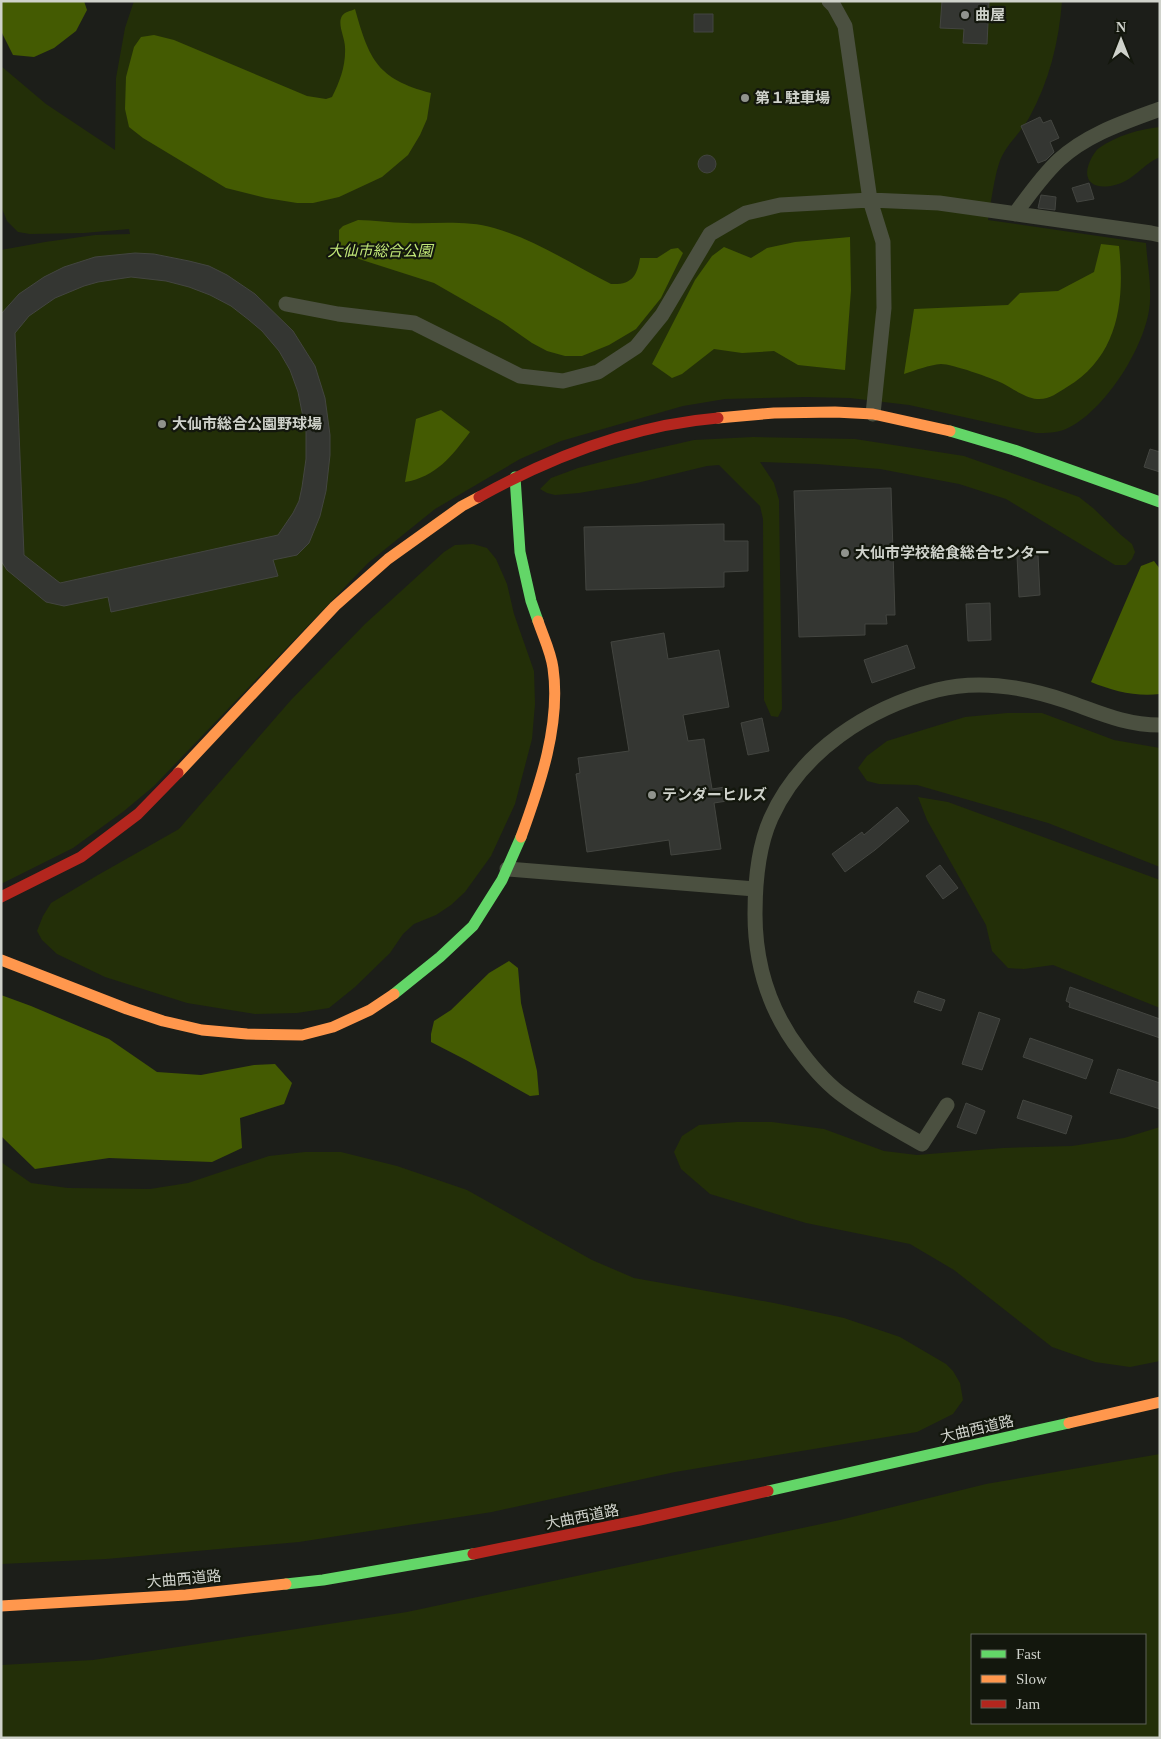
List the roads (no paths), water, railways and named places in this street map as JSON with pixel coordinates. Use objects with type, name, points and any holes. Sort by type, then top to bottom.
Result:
[{"type":"main road","points":[[1,897],[81,857],[138,814],[196,755],[334,606],[388,558],[462,506],[516,477],[559,457],[622,436],[689,420],[774,412],[873,414],[947,430],[1014,450],[1160,502]]},
{"type":"main road","points":[[1,960],[127,1009],[171,1023],[202,1030],[247,1034],[302,1035],[333,1027],[370,1010],[408,984],[474,926],[502,880],[518,846],[534,801],[546,758],[555,705],[553,667],[531,601],[520,552],[516,477]]},
{"type":"main road","name":"大曲西道路","points":[[1,1606],[186,1594],[323,1580],[475,1554],[640,1520],[1160,1402]]},
{"type":"street","points":[[829,1],[834,6],[845,26],[870,200],[883,242],[884,308],[873,414]]},
{"type":"street","points":[[1015,214],[1032,190],[1060,160],[1089,138],[1124,122],[1160,109]]},
{"type":"street","points":[[286,304],[338,314],[414,323],[520,376],[563,381],[598,372],[636,347],[662,315],[710,234],[746,213],[780,205],[870,200],[939,203],[1160,235]]},
{"type":"street","points":[[947,1104],[922,1144],[845,1097],[801,1052],[778,1016],[762,979],[755,931],[755,889],[762,848],[771,818],[793,780],[821,750],[858,722],[896,703],[938,690],[982,684],[1024,688],[1066,701],[1097,714],[1142,725],[1160,725]]},
{"type":"street","points":[[507,869],[755,889]]},
{"type":"place","name":"曲屋","points":[[965,15]]},
{"type":"place","name":"第１駐車場","points":[[745,98]]},
{"type":"place","name":"大仙市総合公園野球場","points":[[162,424]]},
{"type":"place","name":"大仙市学校給食総合センター","points":[[845,553]]},
{"type":"place","name":"テンダーヒルズ","points":[[652,795]]},
{"type":"park label","name":"大仙市総合公園","points":[[380,251]]}]
